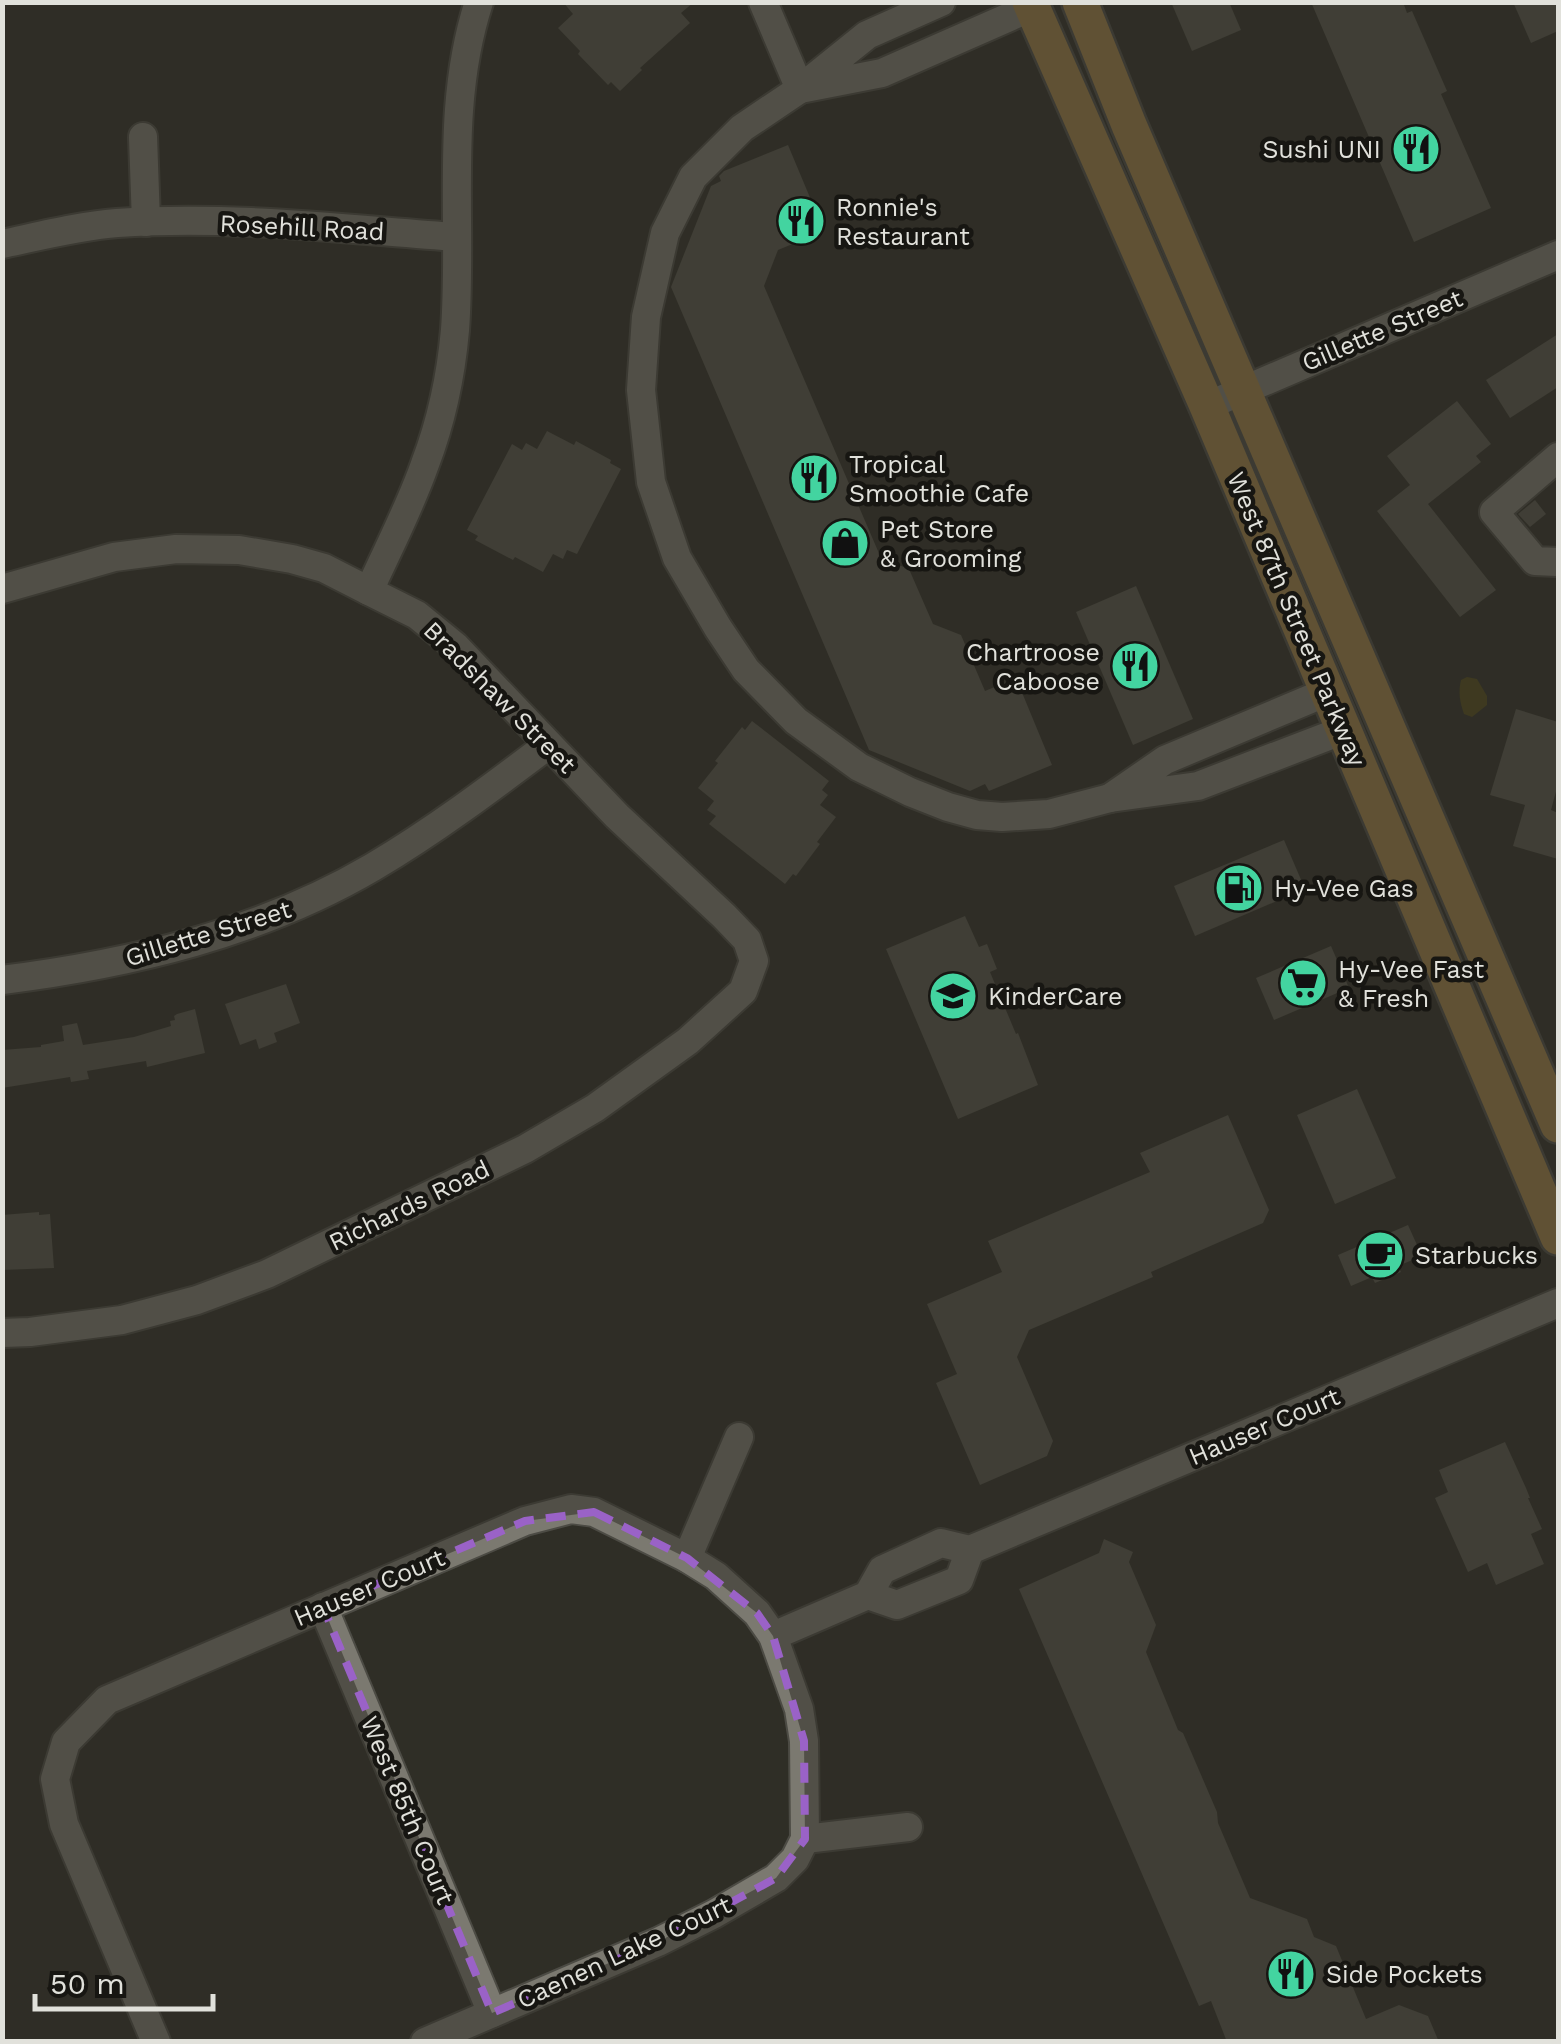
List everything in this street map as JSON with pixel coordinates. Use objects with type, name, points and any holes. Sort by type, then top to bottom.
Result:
[{"type":"main road","name":"West 87th Street Parkway","points":[[1080,2],[1129,125],[1468,914],[1547,1068],[1558,1124]]},
{"type":"main road","name":"West 87th Street Parkway","points":[[1039,4],[1558,1237]]},
{"type":"main road","points":[[1039,4],[1061,10],[1095,88],[1129,125]]},
{"type":"main road","points":[[1326,692],[1351,707],[1370,726],[1444,903],[1468,914]]},
{"type":"street","points":[[369,590],[425,465],[444,399],[455,332],[459,89],[468,35],[479,2]]},
{"type":"street","points":[[762,2],[800,90]]},
{"type":"street","points":[[941,2],[866,35],[800,90],[742,128],[693,177],[665,233],[646,317],[641,390],[651,482],[678,558],[746,670],[796,721],[860,767],[923,797],[978,815],[1048,814],[1110,798],[1198,786],[1344,730]]},
{"type":"street","points":[[800,90],[882,73],[1039,4]]},
{"type":"street","points":[[143,136],[146,222]]},
{"type":"street","name":"Rosehill Road","points":[[2,244],[112,224],[146,222],[222,221],[457,237]]},
{"type":"street","name":"Gillette Street","points":[[1206,406],[1558,255]]},
{"type":"street","points":[[1558,457],[1494,512],[1535,562],[1558,562]]},
{"type":"street","name":"Bradshaw Street","points":[[2,589],[114,557],[176,549],[239,550],[292,558],[324,568],[369,590],[418,615],[456,646],[618,816],[747,940],[754,961]]},
{"type":"street","points":[[1110,798],[1165,760],[1326,692]]},
{"type":"street","name":"Gillette Street","points":[[2,980],[69,972],[146,955],[231,931],[301,904],[370,869],[447,821],[548,744]]},
{"type":"street","name":"Richards Road","points":[[2,1333],[122,1320],[197,1300],[267,1274],[524,1150],[595,1108],[688,1041],[743,991],[754,961]]},
{"type":"street","name":"Hauser Court","points":[[156,2042],[64,1824],[55,1779],[66,1742],[107,1700],[525,1521],[572,1509],[594,1512],[716,1576],[757,1612],[773,1636],[868,1595],[882,1570],[941,1542],[970,1550],[1558,1302]]},
{"type":"street","points":[[687,1558],[739,1437]]},
{"type":"street","name":"Hauser Court","points":[[868,1595],[897,1606],[959,1580],[970,1550]]},
{"type":"street","name":"West 85th Court","points":[[323,1606],[492,2012]]},
{"type":"street","points":[[773,1636],[799,1709],[804,1741],[804,1838],[908,1827]]},
{"type":"street","name":"Caenen Lake Court","points":[[425,2042],[714,1914],[776,1878],[795,1859],[804,1838]]},
{"type":"highlighted area","points":[[594,1512],[687,1558],[757,1613],[773,1636],[804,1741],[805,1839],[776,1878],[658,1942],[492,2013],[323,1607],[525,1521]]},
{"type":"shaded area","points":[[1477,679],[1487,696],[1487,705],[1472,717],[1464,714],[1460,697],[1461,680]]},
{"type":"building","points":[[563,2],[694,2],[681,13],[690,23],[620,91],[611,82],[608,85],[558,28],[573,14]]},
{"type":"building","points":[[1171,2],[1229,2],[1241,30],[1192,51]]},
{"type":"building","points":[[1311,2],[1403,2],[1407,13],[1412,11],[1447,91],[1441,94],[1491,208],[1414,242]]},
{"type":"building","points":[[1513,2],[1558,2],[1558,31],[1531,43]]},
{"type":"building","points":[[788,145],[824,231],[778,250],[764,286],[881,558],[909,569],[933,624],[961,635],[985,691],[1016,678],[1052,765],[989,791],[985,784],[970,791],[869,750],[671,287],[711,186],[721,181],[719,176]]},
{"type":"building","points":[[1558,334],[1558,387],[1510,418],[1486,380]]},
{"type":"building","points":[[1457,401],[1491,444],[1476,456],[1481,462],[1428,504],[1496,590],[1460,617],[1377,511],[1410,485],[1387,456]]},
{"type":"building","points":[[547,431],[574,445],[576,441],[621,469],[577,554],[567,550],[563,559],[553,554],[543,572],[475,540],[478,536],[467,530],[512,444],[522,450],[526,443],[537,449]]},
{"type":"building","points":[[1535,500],[1546,514],[1530,527],[1518,514]]},
{"type":"building","points":[[1136,586],[1193,719],[1133,745],[1076,612]]},
{"type":"building","points":[[1516,709],[1558,722],[1558,784],[1551,810],[1558,813],[1558,859],[1513,846],[1525,805],[1490,795]]},
{"type":"building","points":[[752,721],[829,781],[822,790],[828,795],[820,805],[836,817],[796,876],[793,874],[785,884],[709,824],[716,816],[707,810],[714,801],[698,788],[742,727],[745,730]]},
{"type":"building","name":"Hy-Vee Gas","points":[[1284,840],[1305,889],[1195,936],[1174,886]]},
{"type":"building","name":"KinderCare","points":[[965,916],[979,947],[987,944],[997,969],[990,972],[1038,1085],[958,1119],[886,949]]},
{"type":"building","name":"Hy-Vee Fast & Fresh","points":[[1331,946],[1349,988],[1274,1020],[1256,978]]},
{"type":"building","points":[[286,984],[300,1023],[274,1033],[277,1042],[259,1049],[256,1039],[240,1045],[225,1004]]},
{"type":"building","points":[[195,1009],[205,1053],[147,1067],[146,1061],[87,1071],[89,1079],[71,1082],[70,1077],[2,1088],[2,1050],[64,1041],[62,1026],[77,1023],[83,1045],[134,1037],[171,1026],[174,1016]]},
{"type":"building","points":[[1357,1089],[1396,1178],[1335,1204],[1297,1115]]},
{"type":"building","points":[[1228,1115],[1269,1210],[1263,1223],[1151,1272],[1153,1277],[1029,1330],[1017,1357],[1053,1441],[1047,1456],[980,1485],[936,1383],[957,1374],[927,1304],[1002,1272],[988,1241],[1150,1172],[1140,1153]]},
{"type":"building","points":[[50,1214],[54,1268],[2,1270],[2,1215]]},
{"type":"building","name":"Starbucks","points":[[1408,1225],[1422,1256],[1398,1266],[1401,1272],[1375,1283],[1372,1277],[1351,1286],[1338,1255]]},
{"type":"building","points":[[1505,1442],[1542,1529],[1531,1534],[1544,1564],[1496,1585],[1487,1563],[1468,1572],[1435,1498],[1448,1492],[1439,1470]]},
{"type":"building","points":[[1104,1539],[1133,1552],[1129,1562],[1156,1625],[1146,1652],[1217,1812],[1218,1823],[1250,1898],[1307,1919],[1314,1937],[1336,1946],[1366,2019],[1399,2005],[1428,2016],[1439,2042],[1227,2042],[1211,2001],[1199,2006],[1019,1589],[1099,1553]]},
{"type":"place","name":"Sushi UNI","points":[[1416,149]]},
{"type":"place","name":"Ronnie's Restaurant","points":[[801,221]]},
{"type":"place","name":"Tropical Smoothie Cafe","points":[[814,478]]},
{"type":"place","name":"Pet Store & Grooming","points":[[845,543]]},
{"type":"place","name":"Chartroose Caboose","points":[[1135,666]]},
{"type":"place","name":"Hy-Vee Gas","points":[[1239,888]]},
{"type":"place","name":"Hy-Vee Fast & Fresh","points":[[1303,983]]},
{"type":"place","name":"KinderCare","points":[[953,996]]},
{"type":"place","name":"Starbucks","points":[[1380,1255]]},
{"type":"place","name":"Side Pockets","points":[[1291,1974]]}]
